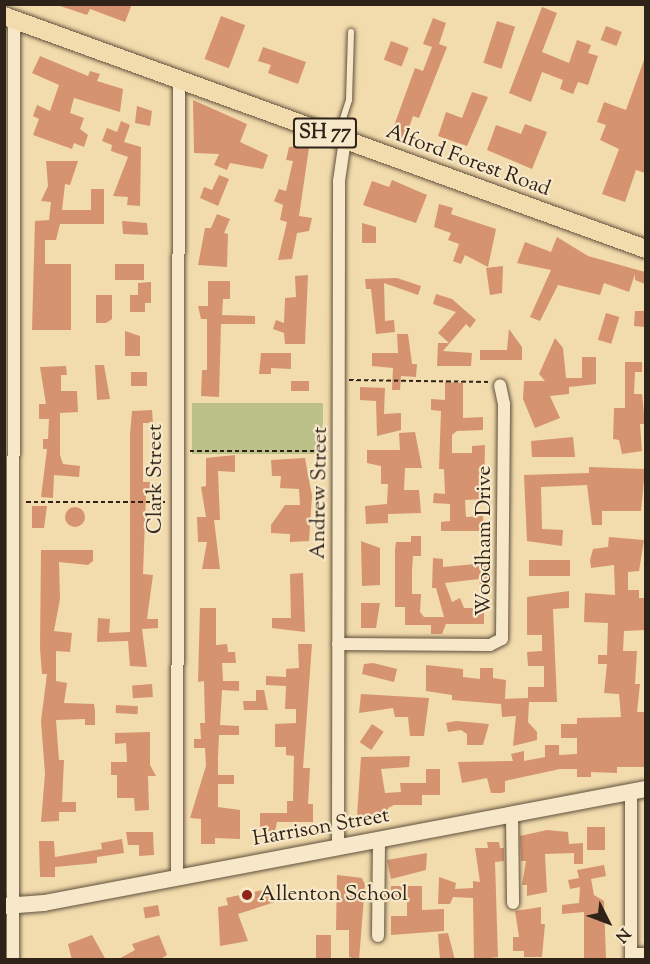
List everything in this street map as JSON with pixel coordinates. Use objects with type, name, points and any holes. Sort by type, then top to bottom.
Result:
[{"type":"main road","name":"Alford Forest Road","points":[[9,18],[645,249]]},
{"type":"street","points":[[9,18],[9,906],[13,960]]},
{"type":"street","name":"Clark Street","points":[[177,878],[179,80]]},
{"type":"street","name":"Andrew Street","points":[[338,847],[339,181],[341,139]]},
{"type":"street","name":"Woodham Drive","points":[[338,644],[490,645],[502,639],[504,404],[500,385]]},
{"type":"street","points":[[638,791],[631,957],[645,954]]},
{"type":"street","name":"Harrison Street","points":[[9,906],[177,878],[638,791]]},
{"type":"street","points":[[512,815],[513,903]]},
{"type":"street","points":[[378,936],[379,840]]},
{"type":"lane","points":[[341,139],[349,100],[351,32]]},
{"type":"path","points":[[351,380],[481,379],[500,385]]},
{"type":"path","points":[[186,451],[326,451]]},
{"type":"path","points":[[25,502],[167,502]]},
{"type":"green space","points":[[192,403],[323,403],[323,454],[192,454]]},
{"type":"building","points":[[132,4],[125,22],[90,9],[87,15],[60,6]]},
{"type":"building","points":[[542,7],[557,13],[542,52],[569,63],[577,40],[591,45],[588,53],[598,56],[588,85],[578,82],[573,94],[560,89],[563,80],[542,72],[531,102],[509,93]]},
{"type":"building","points":[[221,16],[245,25],[229,68],[205,59]]},
{"type":"building","points":[[433,18],[446,23],[439,44],[447,47],[419,118],[413,116],[405,139],[391,134],[415,68],[423,71],[432,47],[423,44]]},
{"type":"building","points":[[497,21],[515,27],[501,69],[483,63]]},
{"type":"building","points":[[606,26],[622,32],[616,46],[601,40]]},
{"type":"building","points":[[391,41],[409,48],[402,66],[384,60]]},
{"type":"building","points":[[263,47],[306,62],[298,84],[268,73],[271,65],[258,61]]},
{"type":"building","points":[[40,56],[88,76],[90,71],[100,74],[97,81],[123,89],[120,112],[74,98],[70,113],[84,118],[80,129],[88,135],[84,147],[74,143],[72,149],[33,135],[39,119],[33,116],[37,105],[50,111],[59,85],[32,73]]},
{"type":"building","points":[[644,60],[645,173],[636,170],[625,202],[602,194],[619,149],[600,140],[606,125],[597,122],[604,102],[626,110]]},
{"type":"building","points":[[472,92],[488,97],[467,146],[438,136],[446,112],[462,118]]},
{"type":"building","points":[[193,100],[247,124],[240,142],[268,155],[263,169],[230,163],[227,170],[214,165],[219,154],[194,153]]},
{"type":"building","points":[[137,106],[152,111],[150,126],[135,123]]},
{"type":"building","points":[[121,121],[130,125],[124,142],[141,147],[140,206],[127,205],[128,197],[113,196],[128,157],[111,151],[112,145],[102,141],[107,128],[117,132]]},
{"type":"building","points":[[525,124],[547,132],[532,169],[487,150],[496,125],[521,134]]},
{"type":"building","points":[[289,147],[309,148],[299,216],[312,218],[309,231],[297,233],[292,259],[278,260],[287,222],[280,220],[283,205],[274,201],[279,189],[286,191],[293,161],[286,160]]},
{"type":"building","points":[[46,161],[78,161],[70,185],[65,184],[62,210],[91,210],[91,189],[104,189],[104,224],[60,224],[56,240],[45,240],[45,264],[71,264],[71,330],[32,330],[35,221],[49,220],[51,202],[41,201],[48,186]]},
{"type":"building","points":[[219,175],[229,179],[218,206],[200,198],[204,187],[212,190]]},
{"type":"building","points":[[392,180],[427,195],[416,223],[363,205],[372,181],[389,187]]},
{"type":"building","points":[[439,204],[453,208],[451,214],[496,229],[488,267],[465,255],[461,264],[453,261],[459,244],[448,240],[451,233],[434,227]]},
{"type":"building","points":[[217,214],[230,219],[224,233],[228,234],[227,267],[198,265],[205,228],[211,228]]},
{"type":"building","points":[[122,221],[147,223],[148,235],[123,234]]},
{"type":"building","points":[[362,223],[376,227],[376,243],[362,243]]},
{"type":"building","points":[[557,237],[588,256],[645,272],[645,284],[635,280],[635,274],[629,292],[604,283],[600,295],[558,285],[540,321],[530,317],[551,270],[517,263],[525,242],[551,252]]},
{"type":"building","points":[[115,264],[144,264],[144,280],[115,280]]},
{"type":"building","points":[[503,266],[502,293],[490,295],[486,268]]},
{"type":"building","points":[[308,275],[305,344],[285,344],[284,333],[273,329],[276,320],[284,323],[285,298],[296,297],[295,276]]},
{"type":"building","points":[[397,278],[421,286],[418,295],[384,283],[385,321],[394,320],[395,332],[376,334],[371,289],[366,289],[365,279]]},
{"type":"building","points":[[208,281],[230,281],[230,299],[223,299],[222,315],[255,316],[255,324],[221,324],[219,397],[201,396],[202,370],[207,370],[207,319],[201,319],[198,306],[208,306]]},
{"type":"building","points":[[151,282],[151,303],[145,303],[145,312],[130,312],[130,295],[138,295],[138,283]]},
{"type":"building","points":[[436,294],[452,299],[476,320],[470,328],[466,324],[443,351],[472,353],[471,366],[437,366],[438,343],[449,343],[438,333],[456,312],[433,304]]},
{"type":"building","points":[[96,295],[112,295],[112,319],[106,323],[96,323]]},
{"type":"building","points":[[635,311],[645,311],[645,327],[634,326]]},
{"type":"building","points":[[606,313],[619,317],[611,344],[598,340]]},
{"type":"building","points":[[509,329],[522,347],[522,360],[480,360],[480,350],[507,350]]},
{"type":"building","points":[[125,331],[140,336],[140,356],[125,356]]},
{"type":"building","points":[[397,334],[408,334],[412,364],[417,364],[416,377],[401,376],[400,390],[392,390],[393,368],[372,366],[372,353],[398,353]]},
{"type":"building","points":[[555,338],[563,348],[566,378],[582,378],[582,357],[596,357],[596,384],[569,387],[569,394],[550,396],[560,418],[535,428],[523,399],[524,381],[545,381],[539,374]]},
{"type":"building","points":[[261,353],[291,353],[291,369],[271,368],[271,374],[259,374]]},
{"type":"building","points":[[625,362],[642,362],[642,372],[635,372],[634,394],[642,394],[645,424],[640,424],[642,451],[622,454],[619,440],[613,439],[614,408],[625,408]]},
{"type":"building","points":[[95,365],[104,365],[110,399],[97,400]]},
{"type":"building","points":[[66,366],[67,375],[61,375],[61,391],[77,391],[78,412],[60,413],[60,455],[63,464],[80,466],[79,477],[54,475],[53,498],[41,497],[47,449],[43,449],[43,439],[48,439],[49,419],[39,419],[39,404],[46,404],[40,367]]},
{"type":"building","points":[[131,372],[147,372],[147,386],[131,386]]},
{"type":"building","points":[[291,381],[309,381],[309,391],[291,391]]},
{"type":"building","points":[[445,382],[463,383],[463,418],[483,417],[483,430],[457,431],[452,435],[452,453],[472,453],[472,446],[485,445],[484,499],[465,500],[466,517],[483,516],[484,531],[441,531],[441,522],[450,521],[450,504],[433,503],[434,493],[445,494],[444,469],[439,469],[441,411],[431,410],[431,399],[445,400]]},
{"type":"building","points":[[360,387],[385,388],[384,414],[401,413],[401,430],[377,436],[376,401],[360,400]]},
{"type":"building","points":[[152,410],[153,423],[143,423],[143,482],[152,482],[153,495],[146,495],[143,574],[153,575],[147,619],[158,619],[158,628],[142,629],[147,667],[130,666],[128,641],[97,642],[98,618],[110,619],[109,633],[130,632],[132,411]]},
{"type":"building","points":[[415,432],[422,468],[405,468],[404,490],[419,490],[421,513],[388,514],[388,523],[366,524],[365,506],[387,504],[388,484],[381,484],[381,466],[367,463],[367,450],[400,450],[399,433]]},
{"type":"building","points":[[573,437],[575,457],[532,457],[531,441]]},
{"type":"building","points":[[235,455],[235,472],[218,471],[220,520],[214,520],[220,569],[202,569],[207,542],[198,542],[197,517],[206,517],[201,487],[206,486],[206,458]]},
{"type":"building","points":[[305,458],[312,496],[309,541],[290,542],[290,534],[271,533],[271,525],[285,505],[300,505],[299,489],[280,488],[281,476],[272,476],[271,460]]},
{"type":"building","points":[[589,467],[645,469],[641,511],[602,511],[602,525],[592,525],[587,485],[541,487],[542,529],[563,530],[562,546],[527,541],[524,475],[589,473]]},
{"type":"building","points":[[32,506],[47,506],[44,528],[32,528]]},
{"type":"building","points":[[75,507],[82,510],[85,517],[82,524],[75,527],[68,524],[65,517],[68,510]]},
{"type":"building","points":[[411,536],[421,536],[421,556],[413,556],[412,594],[421,594],[420,612],[424,617],[444,617],[436,588],[432,588],[433,558],[443,559],[443,567],[486,563],[490,582],[480,584],[479,579],[445,583],[452,602],[460,598],[464,608],[484,608],[484,624],[446,624],[442,634],[431,634],[431,625],[405,625],[405,607],[395,607],[395,549],[396,542],[411,542]]},
{"type":"building","points":[[609,537],[644,540],[639,571],[628,572],[628,590],[639,590],[639,598],[645,598],[645,630],[624,631],[623,651],[637,651],[635,684],[640,684],[637,712],[645,712],[645,767],[617,767],[617,773],[591,772],[591,777],[577,777],[577,769],[560,769],[505,781],[505,792],[501,793],[491,793],[487,778],[462,783],[458,762],[513,761],[511,754],[524,751],[524,761],[545,757],[545,745],[559,745],[559,755],[577,754],[577,738],[561,738],[561,724],[577,724],[577,718],[621,717],[619,694],[604,693],[607,664],[598,664],[598,655],[607,655],[608,623],[584,622],[585,593],[615,595],[614,565],[591,568],[590,560],[593,549],[608,547]]},
{"type":"building","points":[[361,541],[380,548],[380,585],[362,586]]},
{"type":"building","points":[[41,550],[93,550],[93,561],[88,565],[59,562],[60,599],[54,631],[72,633],[70,652],[56,651],[56,681],[67,683],[64,703],[94,704],[95,725],[85,725],[85,719],[56,720],[59,760],[64,760],[62,802],[76,802],[76,812],[59,812],[59,821],[41,822],[45,774],[41,721],[47,674],[42,674],[40,649]]},
{"type":"building","points":[[529,560],[570,560],[570,576],[529,576]]},
{"type":"building","points":[[303,573],[305,632],[272,628],[272,618],[291,618],[290,574]]},
{"type":"building","points":[[569,591],[569,608],[553,609],[557,702],[529,702],[528,722],[537,732],[537,740],[513,746],[516,716],[502,717],[501,704],[452,700],[452,695],[426,691],[426,665],[463,669],[463,677],[480,679],[480,668],[493,668],[493,678],[506,680],[505,699],[528,698],[528,687],[544,687],[544,666],[528,666],[527,652],[542,651],[542,635],[527,635],[527,597]]},
{"type":"building","points":[[361,603],[380,603],[376,628],[361,628]]},
{"type":"building","points":[[200,608],[216,608],[216,645],[227,644],[228,652],[235,652],[236,663],[222,663],[223,681],[239,681],[239,691],[222,690],[220,725],[239,726],[239,735],[219,735],[218,775],[234,775],[234,784],[218,784],[218,807],[240,810],[240,839],[215,838],[215,844],[201,844],[201,819],[190,818],[206,766],[205,748],[194,748],[194,739],[201,739],[200,723],[205,723],[204,681],[198,682]]},
{"type":"building","points":[[298,644],[312,644],[303,768],[310,768],[308,804],[313,804],[313,822],[277,822],[275,831],[260,831],[260,813],[287,813],[287,801],[293,801],[294,756],[286,755],[286,747],[275,747],[275,724],[296,723],[296,709],[285,709],[286,686],[266,685],[266,676],[286,677],[286,669],[299,668]]},
{"type":"building","points":[[373,663],[397,669],[394,682],[362,674],[364,664]]},
{"type":"building","points":[[152,684],[153,697],[133,698],[132,685]]},
{"type":"building","points":[[256,690],[264,690],[268,710],[244,710],[243,701],[256,701]]},
{"type":"building","points":[[361,694],[429,698],[424,736],[410,736],[408,717],[395,717],[393,708],[359,713]]},
{"type":"building","points":[[116,705],[138,706],[138,714],[116,713]]},
{"type":"building","points":[[456,721],[489,724],[483,745],[467,745],[467,734],[461,730],[448,732],[446,723]]},
{"type":"building","points":[[372,724],[384,732],[371,750],[360,742]]},
{"type":"building","points":[[150,732],[150,765],[156,776],[148,776],[149,810],[135,811],[134,798],[117,798],[117,775],[111,775],[111,762],[127,762],[126,743],[115,744],[115,733]]},
{"type":"building","points":[[410,756],[409,767],[381,769],[385,793],[401,792],[400,783],[426,783],[426,769],[440,769],[440,795],[422,795],[422,805],[394,805],[388,808],[389,817],[357,816],[361,757]]},
{"type":"building","points":[[587,827],[605,827],[605,850],[587,850]]},
{"type":"building","points":[[547,830],[568,832],[569,844],[583,843],[583,864],[574,864],[574,853],[545,854],[547,892],[527,896],[527,885],[522,885],[526,861],[521,861],[520,836]]},
{"type":"building","points":[[126,832],[153,832],[154,855],[139,856],[139,845],[128,845]]},
{"type":"building","points":[[122,839],[124,853],[97,857],[97,863],[55,867],[55,877],[40,877],[39,841],[54,841],[55,857],[102,849],[101,843]]},
{"type":"building","points":[[487,842],[499,842],[500,848],[504,848],[504,861],[495,862],[498,957],[474,960],[473,898],[453,897],[450,904],[438,904],[439,877],[456,883],[455,889],[473,888],[473,881],[480,882],[475,848],[488,848]]},
{"type":"building","points":[[427,853],[426,870],[391,879],[387,860]]},
{"type":"building","points":[[604,865],[606,876],[591,879],[594,895],[604,901],[606,960],[584,960],[584,912],[562,914],[562,905],[579,903],[580,887],[570,889],[568,880],[579,878],[577,870]]},
{"type":"building","points":[[337,875],[362,878],[365,885],[359,960],[349,957],[349,930],[336,930]]},
{"type":"building","points":[[391,886],[422,886],[422,910],[444,909],[444,931],[391,935],[391,916],[407,916],[407,900],[391,899]]},
{"type":"building","points":[[272,888],[275,902],[238,914],[248,941],[220,946],[218,907],[228,905],[226,898]]},
{"type":"building","points":[[158,905],[160,916],[145,918],[143,908]]},
{"type":"building","points":[[541,907],[541,924],[545,924],[542,957],[524,957],[524,951],[513,951],[513,937],[519,937],[515,911]]},
{"type":"building","points":[[448,933],[455,960],[440,960],[438,934]]},
{"type":"building","points":[[92,935],[106,960],[72,960],[68,944]]},
{"type":"building","points":[[159,935],[167,955],[159,960],[117,960],[135,950],[132,944]]},
{"type":"building","points":[[316,935],[331,935],[331,960],[316,960]]},
{"type":"place","name":"Allenton School","points":[[247,895]]}]
